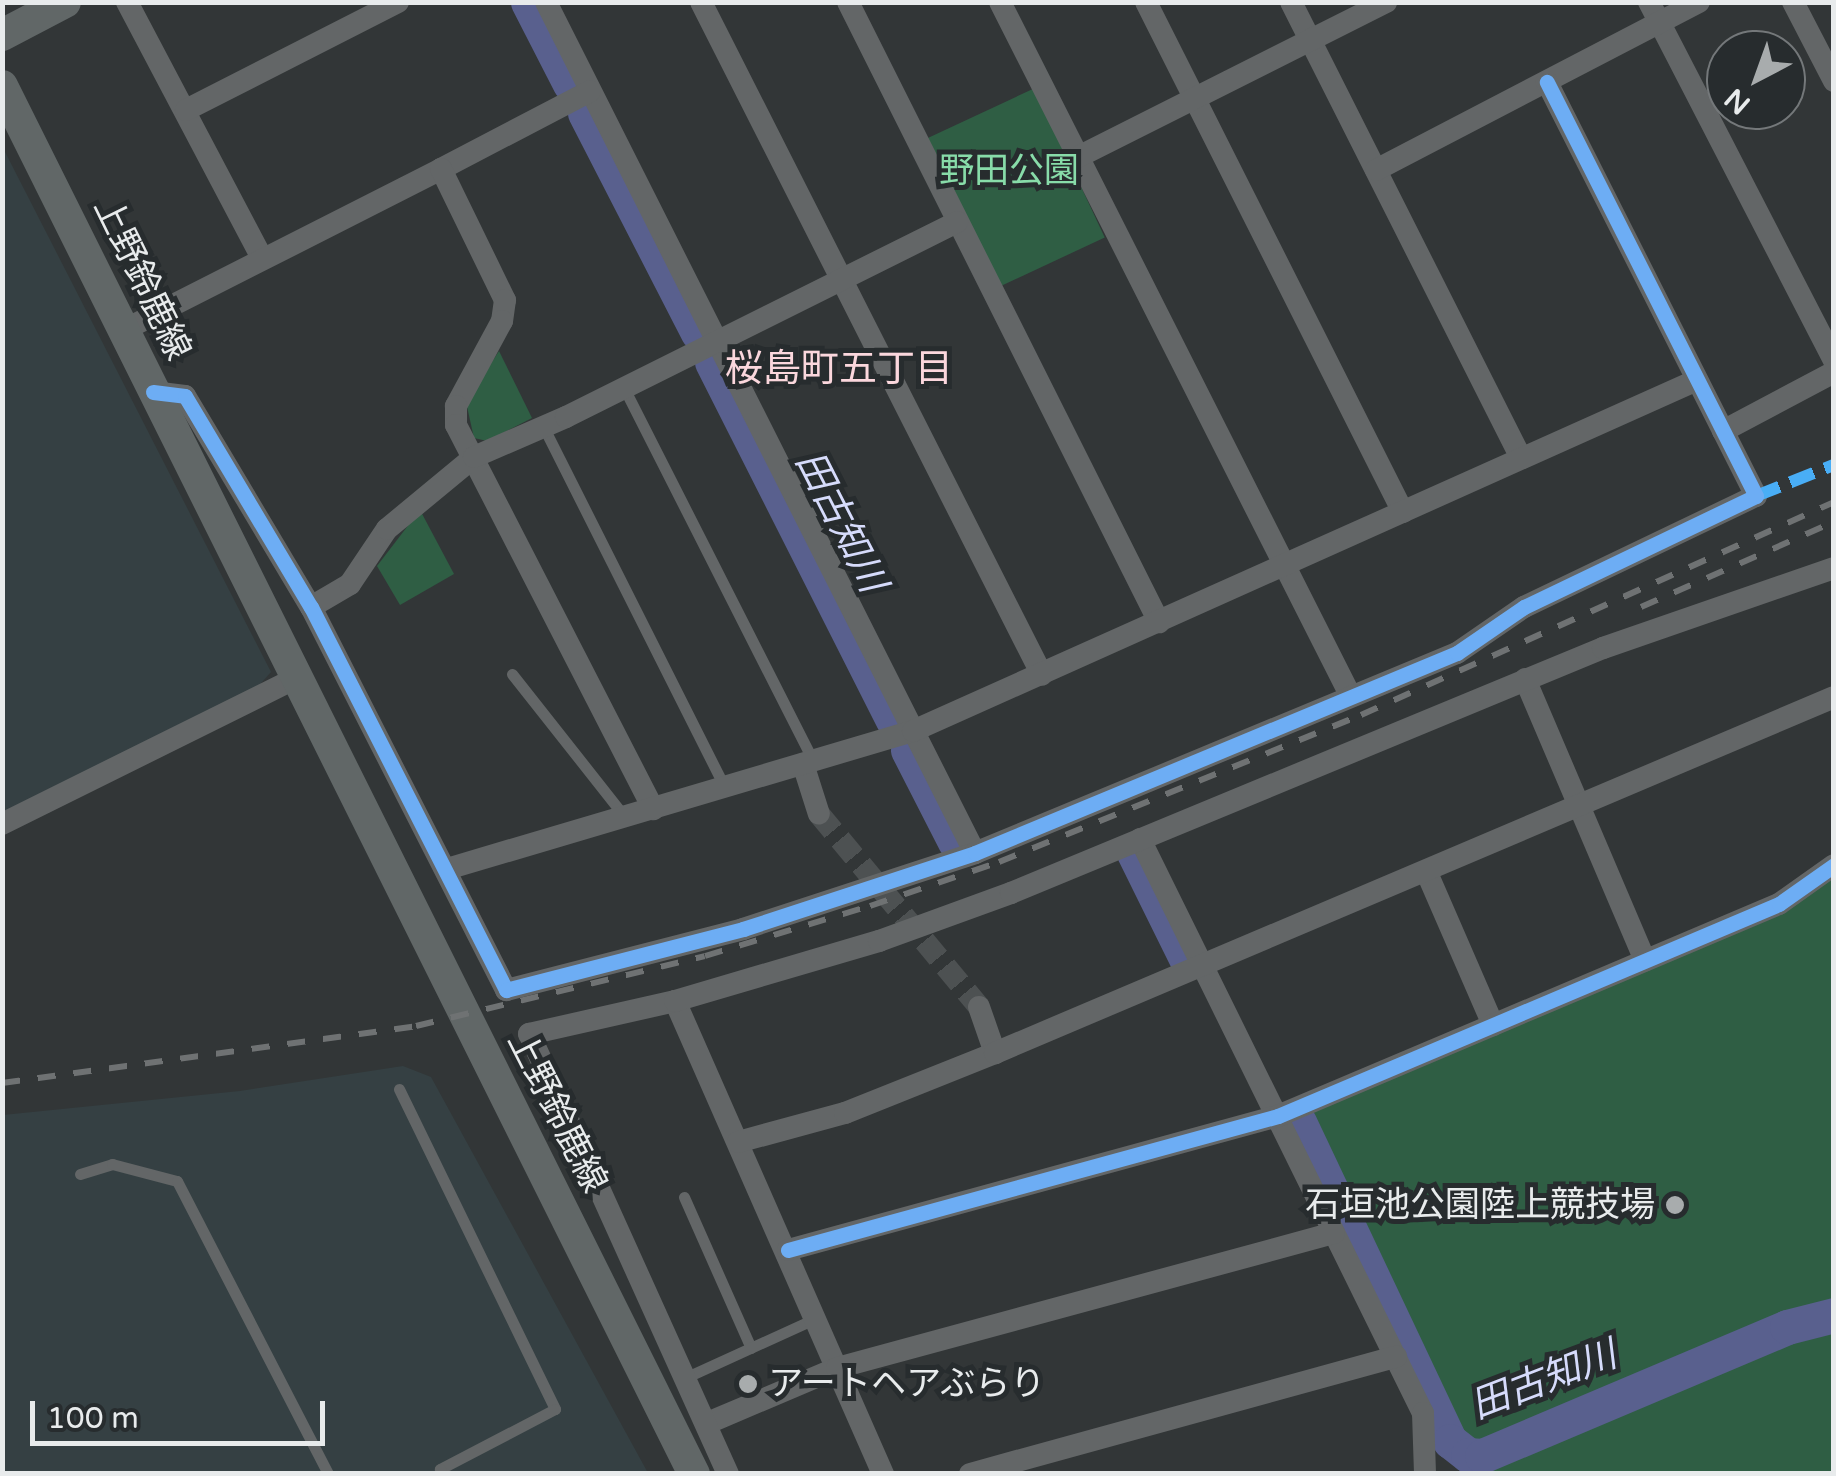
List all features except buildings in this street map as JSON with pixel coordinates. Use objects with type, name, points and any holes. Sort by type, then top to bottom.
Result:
[{"type":"main road","points":[[2,35],[66,2]]},
{"type":"main road","name":"上野鈴鹿線","points":[[2,86],[694,1474]]},
{"type":"street","points":[[127,2],[262,258]]},
{"type":"street","points":[[186,110],[398,2]]},
{"type":"street","points":[[546,2],[975,853]]},
{"type":"street","points":[[701,2],[1042,674]]},
{"type":"street","points":[[848,2],[1160,622]]},
{"type":"street","points":[[1000,2],[1350,694]]},
{"type":"street","points":[[1146,2],[1403,512]]},
{"type":"street","points":[[1291,2],[1521,458]]},
{"type":"street","points":[[1078,158],[1386,2]]},
{"type":"street","points":[[1376,170],[1547,82],[1655,12],[1698,2]]},
{"type":"street","points":[[1793,2],[1834,80]]},
{"type":"street","points":[[1655,12],[1834,360]]},
{"type":"street","points":[[153,392],[185,396],[311,608],[506,990],[743,928],[975,853],[1350,694],[1457,653],[1524,607],[1756,496],[1547,82]]},
{"type":"street","points":[[122,331],[590,91]]},
{"type":"street","points":[[441,169],[504,300],[502,320],[456,406],[456,425],[653,809]]},
{"type":"street","points":[[311,608],[350,584],[387,529],[474,456],[624,388],[957,222]]},
{"type":"street","points":[[1723,431],[1834,372]]},
{"type":"street","points":[[447,869],[914,731],[1697,380]]},
{"type":"street","points":[[728,1474],[710,1422],[528,1034],[674,1001],[879,941],[1525,679],[1834,568]]},
{"type":"street","points":[[2,824],[298,677]]},
{"type":"street","points":[[1525,679],[1646,960]]},
{"type":"street","points":[[738,1142],[845,1113],[1206,968],[1834,697]]},
{"type":"street","points":[[808,763],[819,814]]},
{"type":"street","points":[[1140,838],[1423,1413],[1425,1474]]},
{"type":"street","points":[[788,1250],[1278,1116],[1779,904],[1834,866]]},
{"type":"street","points":[[1427,873],[1493,1026]]},
{"type":"street","points":[[674,1001],[788,1250],[883,1474]]},
{"type":"street","points":[[979,1007],[996,1053]]},
{"type":"street","points":[[710,1422],[837,1368],[1334,1232]]},
{"type":"street","points":[[970,1474],[1006,1469],[1396,1358]]},
{"type":"lane","points":[[624,388],[808,763]]},
{"type":"lane","points":[[544,426],[725,788]]},
{"type":"lane","points":[[512,674],[625,818]]},
{"type":"lane","points":[[399,1089],[555,1409],[440,1469],[442,1474]]},
{"type":"lane","points":[[80,1174],[112,1164],[177,1181],[328,1474]]},
{"type":"lane","points":[[684,1197],[751,1348]]},
{"type":"lane","points":[[689,1376],[816,1318]]},
{"type":"shaded area","points":[[2,146],[271,672],[255,690],[2,814]]},
{"type":"shaded area","points":[[403,1066],[431,1077],[648,1473],[3,1474],[3,1115],[240,1091]]},
{"type":"green space","name":"野田公園","points":[[1035,88],[1105,238],[996,288],[926,139]]},
{"type":"green space","points":[[499,351],[532,418],[487,441],[474,438],[466,402]]},
{"type":"green space","points":[[420,510],[454,574],[400,605],[377,566]]},
{"type":"green space","points":[[1833,875],[1833,1473],[1470,1473],[1296,1128],[1299,1116]]},
{"type":"waterway","name":"田古知川","points":[[528,2],[570,84]]},
{"type":"waterway","name":"田古知川","points":[[585,113],[698,333]]},
{"type":"waterway","name":"田古知川","points":[[712,362],[893,720]]},
{"type":"waterway","name":"田古知川","points":[[908,750],[955,842]]},
{"type":"waterway","name":"田古知川","points":[[1134,853],[1186,958]]},
{"type":"waterway","name":"田古知川","points":[[1299,1122],[1450,1441],[1468,1455],[1482,1456],[1787,1327],[1834,1315]]},
{"type":"tunnel","points":[[819,814],[979,1007]]},
{"type":"railway","points":[[2,1083],[416,1026],[705,956],[870,906],[999,862],[1361,715],[1834,502]]},
{"type":"railway","points":[[1641,607],[1834,522]]},
{"type":"marked path","points":[[1756,496],[1834,465]]},
{"type":"cycle path","points":[[153,392],[185,396],[311,607],[506,990],[743,929],[975,853],[1457,653],[1524,607],[1756,496],[1547,82]]},
{"type":"cycle path","points":[[788,1250],[1278,1116],[1779,904],[1834,865]]},
{"type":"place","name":"石垣池公園陸上競技場","points":[[1675,1205]]},
{"type":"place","name":"アートヘアぶらり","points":[[748,1384]]},
{"type":"district","name":"桜島町五丁目","points":[[839,370]]}]
